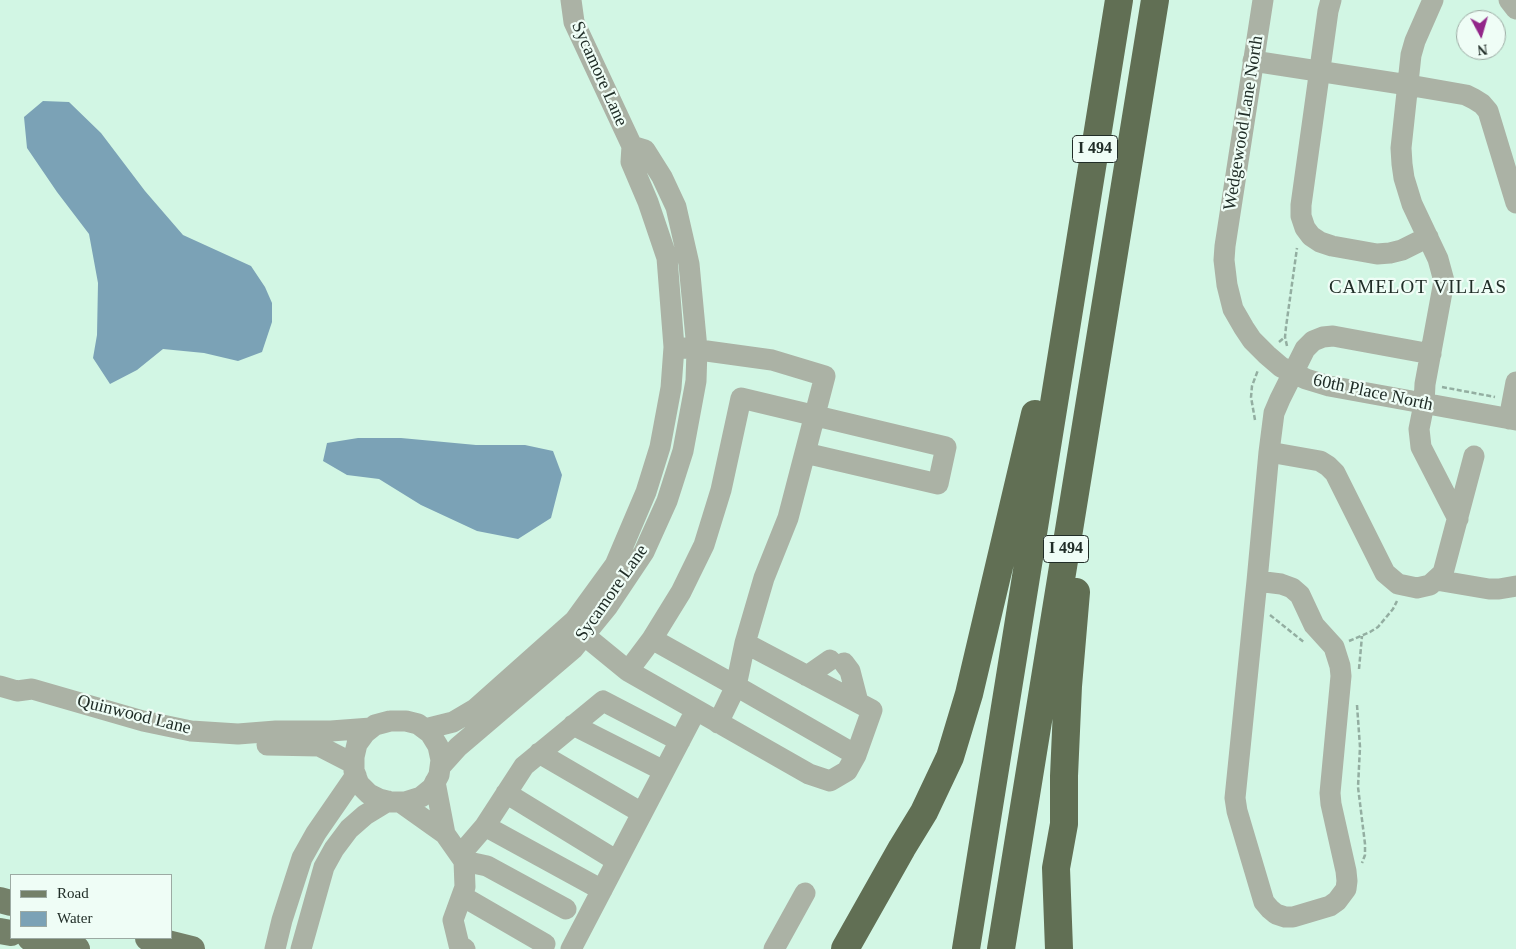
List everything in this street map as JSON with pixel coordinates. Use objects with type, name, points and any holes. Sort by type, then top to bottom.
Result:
[{"type":"highway","name":"I 494","points":[[966,949],[1119,0]]},
{"type":"highway","name":"I 494","points":[[1001,949],[1155,0]]},
{"type":"highway","points":[[845,949],[924,812],[950,757],[969,694],[1048,359],[1071,298]]},
{"type":"highway","points":[[1077,949],[1064,824],[1064,776],[1068,686],[1078,564],[1105,315]]},
{"type":"highway","points":[[1059,949],[1056,868],[1064,824]]},
{"type":"main road","points":[[34,939],[77,949]]},
{"type":"main road","points":[[152,939],[192,949]]},
{"type":"street","name":"Sycamore Lane","points":[[437,775],[458,746],[572,649],[577,629],[615,565],[646,492],[660,447],[671,388],[674,347],[667,258],[648,202],[631,162],[632,146],[574,22],[571,0]]},
{"type":"street","name":"Wedgewood Lane North","points":[[1225,246],[1263,0]]},
{"type":"street","points":[[1331,0],[1301,205],[1301,216],[1305,228],[1311,236],[1320,242],[1377,254],[1402,250],[1428,237]]},
{"type":"street","points":[[1433,0],[1415,41],[1401,148],[1404,178],[1412,204],[1438,259],[1444,281],[1425,384],[1424,404],[1419,429],[1422,447],[1458,519]]},
{"type":"street","points":[[1509,0],[1516,9]]},
{"type":"street","points":[[1253,61],[1466,95],[1482,104],[1488,111],[1516,203]]},
{"type":"street","name":"Sycamore Lane","points":[[425,729],[453,722],[475,708],[608,606],[644,552],[667,501],[684,451],[696,381],[697,350],[689,264],[676,207],[662,177],[645,150],[632,146]]},
{"type":"street","name":"60th Place North","points":[[1225,246],[1226,285],[1233,309],[1252,340],[1281,367],[1293,374],[1330,386],[1512,419]]},
{"type":"street","points":[[1257,580],[1281,584],[1292,588],[1300,595],[1314,625],[1334,647],[1338,657],[1340,676],[1330,793],[1346,868],[1346,889],[1337,901],[1330,906],[1285,917],[1276,914],[1264,902],[1237,811],[1235,798],[1269,452],[1274,413],[1306,349],[1313,342],[1323,337],[1333,336],[1431,354]]},
{"type":"street","points":[[674,347],[772,360],[825,376],[788,518],[764,578],[736,686],[718,722]]},
{"type":"street","points":[[1512,419],[1516,382]]},
{"type":"street","points":[[628,671],[652,639],[682,592],[704,545],[721,490],[742,398],[946,447],[938,484],[805,453]]},
{"type":"street","points":[[1269,452],[1320,461],[1328,466],[1335,473],[1385,574],[1398,584],[1424,587],[1443,573],[1474,456]]},
{"type":"street","points":[[1436,580],[1489,589],[1516,586]]},
{"type":"street","points":[[577,629],[628,671],[808,774],[830,780],[847,771],[856,755],[872,710],[746,643]]},
{"type":"street","points":[[652,639],[856,755]]},
{"type":"street","points":[[807,676],[837,661],[850,671],[858,702]]},
{"type":"street","name":"Quinwood Lane","points":[[9,689],[32,689],[143,720],[205,743],[245,746],[282,744],[319,746],[355,769]]},
{"type":"street","points":[[462,858],[524,766],[603,701],[680,741]]},
{"type":"street","points":[[571,949],[696,710]]},
{"type":"street","points":[[390,721],[406,721],[418,724],[425,729],[430,733],[438,746],[441,760],[432,788],[421,797],[406,802],[379,799],[369,794],[360,784],[355,769],[354,757],[358,744],[365,733],[375,725],[390,721]]},
{"type":"street","points":[[574,725],[664,771]]},
{"type":"street","name":"Quinwood Lane","points":[[184,734],[332,731],[371,728]]},
{"type":"street","points":[[539,753],[642,813]]},
{"type":"street","points":[[275,949],[282,920],[302,858],[355,769]]},
{"type":"street","points":[[437,775],[445,834]]},
{"type":"street","points":[[506,793],[617,861]]},
{"type":"street","points":[[394,801],[445,834],[462,858],[465,887],[453,920],[458,945],[466,949]]},
{"type":"street","points":[[301,949],[324,867],[334,849],[350,829],[365,815],[394,801]]},
{"type":"street","points":[[485,826],[602,890]]},
{"type":"street","points":[[462,858],[487,866],[566,909]]},
{"type":"street","points":[[774,949],[806,893]]},
{"type":"street","points":[[462,896],[545,944]]},
{"type":"path","points":[[1334,647],[1362,636],[1378,627],[1393,609],[1404,586]]},
{"type":"path","points":[[1358,674],[1362,636]]},
{"type":"path","points":[[1346,868],[1361,864],[1365,855],[1358,787],[1360,747],[1358,698]]},
{"type":"water","points":[[43,101],[69,102],[101,133],[145,191],[183,235],[251,266],[265,287],[272,303],[272,322],[262,352],[238,361],[204,353],[163,349],[137,370],[110,384],[93,358],[97,335],[98,283],[89,234],[27,148],[24,117]]},
{"type":"water","points":[[358,438],[401,438],[476,445],[525,445],[553,451],[562,475],[551,518],[518,539],[477,531],[421,505],[379,479],[347,475],[323,461],[327,443]]},
{"type":"district","name":"CAMELOT VILLAS","points":[[1418,288]]}]
